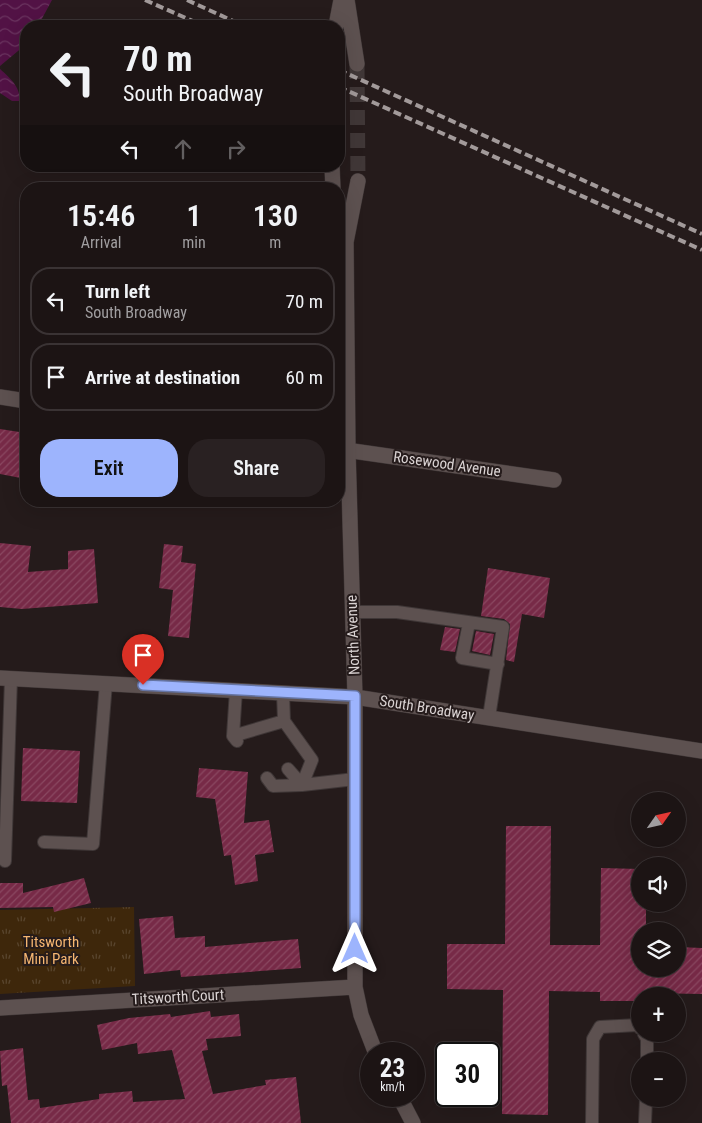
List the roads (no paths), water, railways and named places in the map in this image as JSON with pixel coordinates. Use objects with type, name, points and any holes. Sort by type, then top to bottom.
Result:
[{"type":"street","points":[[337,20],[341,0]]},
{"type":"street","points":[[347,0],[357,64]]},
{"type":"street","name":"North Avenue","points":[[345,231],[358,181]]},
{"type":"street","points":[[0,396],[20,399]]},
{"type":"street","name":"Rosewood Avenue","points":[[345,450],[554,480]]},
{"type":"street","name":"North Avenue","points":[[345,486],[355,696],[355,987],[361,1016],[371,1042]]},
{"type":"street","name":"South Broadway","points":[[5,678],[355,696],[702,751]]},
{"type":"street","name":"Titsworth Court","points":[[0,1008],[355,987]]},
{"type":"street","points":[[405,1107],[413,1123]]},
{"type":"lane","points":[[352,612],[397,612],[503,627],[489,717]]},
{"type":"lane","points":[[469,623],[462,658],[498,664]]},
{"type":"lane","points":[[5,678],[5,861]]},
{"type":"lane","points":[[44,842],[93,844],[106,683]]},
{"type":"lane","points":[[236,690],[235,738],[284,721]]},
{"type":"lane","points":[[283,693],[284,721],[312,760],[302,785]]},
{"type":"lane","points":[[288,769],[302,785]]},
{"type":"lane","points":[[267,778],[273,786],[355,779]]},
{"type":"lane","points":[[592,1123],[593,1039],[600,1026],[631,1025]]},
{"type":"lane","points":[[646,1107],[646,1123]]},
{"type":"water","points":[[0,0],[52,0],[41,20],[20,20],[20,49],[0,66]]},
{"type":"water","points":[[0,69],[11,79],[16,87],[20,101],[12,101],[0,93]]},
{"type":"tunnel","points":[[357,64],[358,181]]},
{"type":"railway","points":[[145,0],[190,20]]},
{"type":"railway","points":[[187,0],[231,20]]},
{"type":"railway","points":[[345,73],[702,234]]},
{"type":"railway","points":[[345,90],[702,250]]},
{"type":"park label","name":"Titsworth Mini Park","points":[[51,950]]}]
